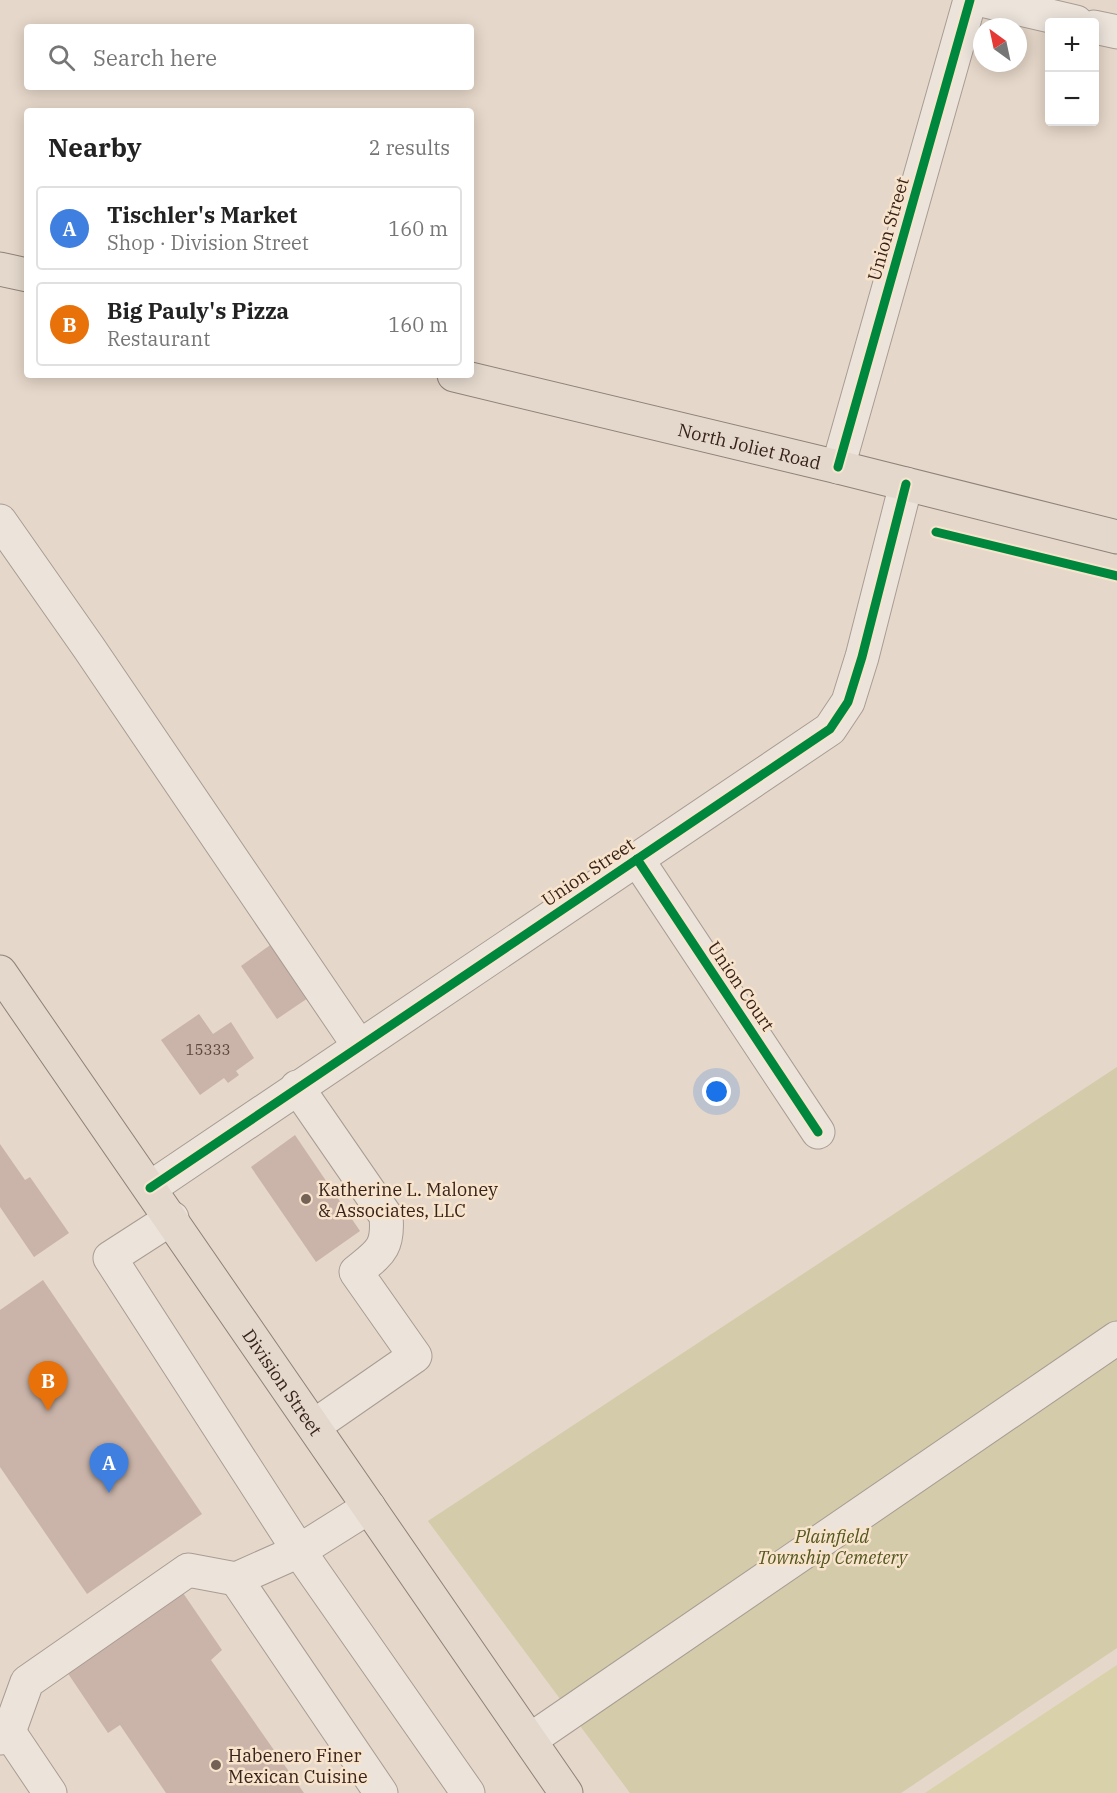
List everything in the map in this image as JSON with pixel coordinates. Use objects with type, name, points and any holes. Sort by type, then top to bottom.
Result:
[{"type":"main road","points":[[0,269],[24,274]]},
{"type":"main road","name":"North Joliet Road","points":[[467,378],[1117,537]]},
{"type":"main road","name":"Division Street","points":[[0,972],[172,1218],[566,1793]]},
{"type":"street","name":"Union Street","points":[[838,467],[970,0]]},
{"type":"street","points":[[981,0],[1059,18]]},
{"type":"street","points":[[1099,28],[1117,32]]},
{"type":"street","name":"Union Street","points":[[150,1188],[830,729],[848,702],[859,668],[906,484]]},
{"type":"street","points":[[0,521],[359,1046]]},
{"type":"street","name":"Union Court","points":[[637,859],[818,1132]]},
{"type":"street","points":[[297,1087],[386,1216],[387,1232],[381,1251],[356,1272],[415,1356],[314,1426]]},
{"type":"street","points":[[172,1218],[110,1258],[299,1551],[468,1793]]},
{"type":"street","points":[[530,1740],[1117,1338]]},
{"type":"street","points":[[50,1793],[4,1735],[27,1682],[188,1570],[236,1579],[299,1551],[369,1507]]},
{"type":"street","points":[[236,1579],[381,1793]]},
{"type":"shaded area","points":[[1117,1665],[1117,1793],[925,1793]]},
{"type":"green space","name":"Plainfield Township Cemetery","points":[[1117,1067],[1117,1648],[901,1793],[630,1793],[428,1521]]},
{"type":"building","points":[[273,943],[311,996],[277,1019],[241,966]]},
{"type":"building","points":[[199,1014],[213,1034],[231,1022],[254,1058],[236,1071],[239,1075],[228,1083],[224,1078],[200,1095],[161,1040]]},
{"type":"building","name":"Katherine L. Maloney & Associates, LLC","points":[[295,1135],[360,1231],[316,1262],[251,1167]]},
{"type":"building","points":[[0,1144],[25,1180],[30,1177],[69,1233],[34,1257],[0,1207]]},
{"type":"building","points":[[43,1280],[202,1514],[87,1594],[0,1467],[0,1310]]},
{"type":"building","points":[[181,1590],[222,1650],[211,1660],[304,1793],[166,1793],[120,1725],[108,1733],[65,1669]]},
{"type":"cycle path","points":[[838,467],[970,0]]},
{"type":"cycle path","points":[[150,1188],[830,729],[848,702],[862,657],[906,484]]},
{"type":"cycle path","points":[[936,532],[1117,576]]},
{"type":"cycle path","points":[[637,859],[818,1132]]},
{"type":"place","name":"Katherine L. Maloney & Associates, LLC","points":[[306,1199]]},
{"type":"place","name":"Big Pauly's Pizza","points":[[48,1411]]},
{"type":"place","name":"Tischler's Market","points":[[109,1493]]},
{"type":"place","name":"Habenero Finer Mexican Cuisine","points":[[216,1765]]}]
